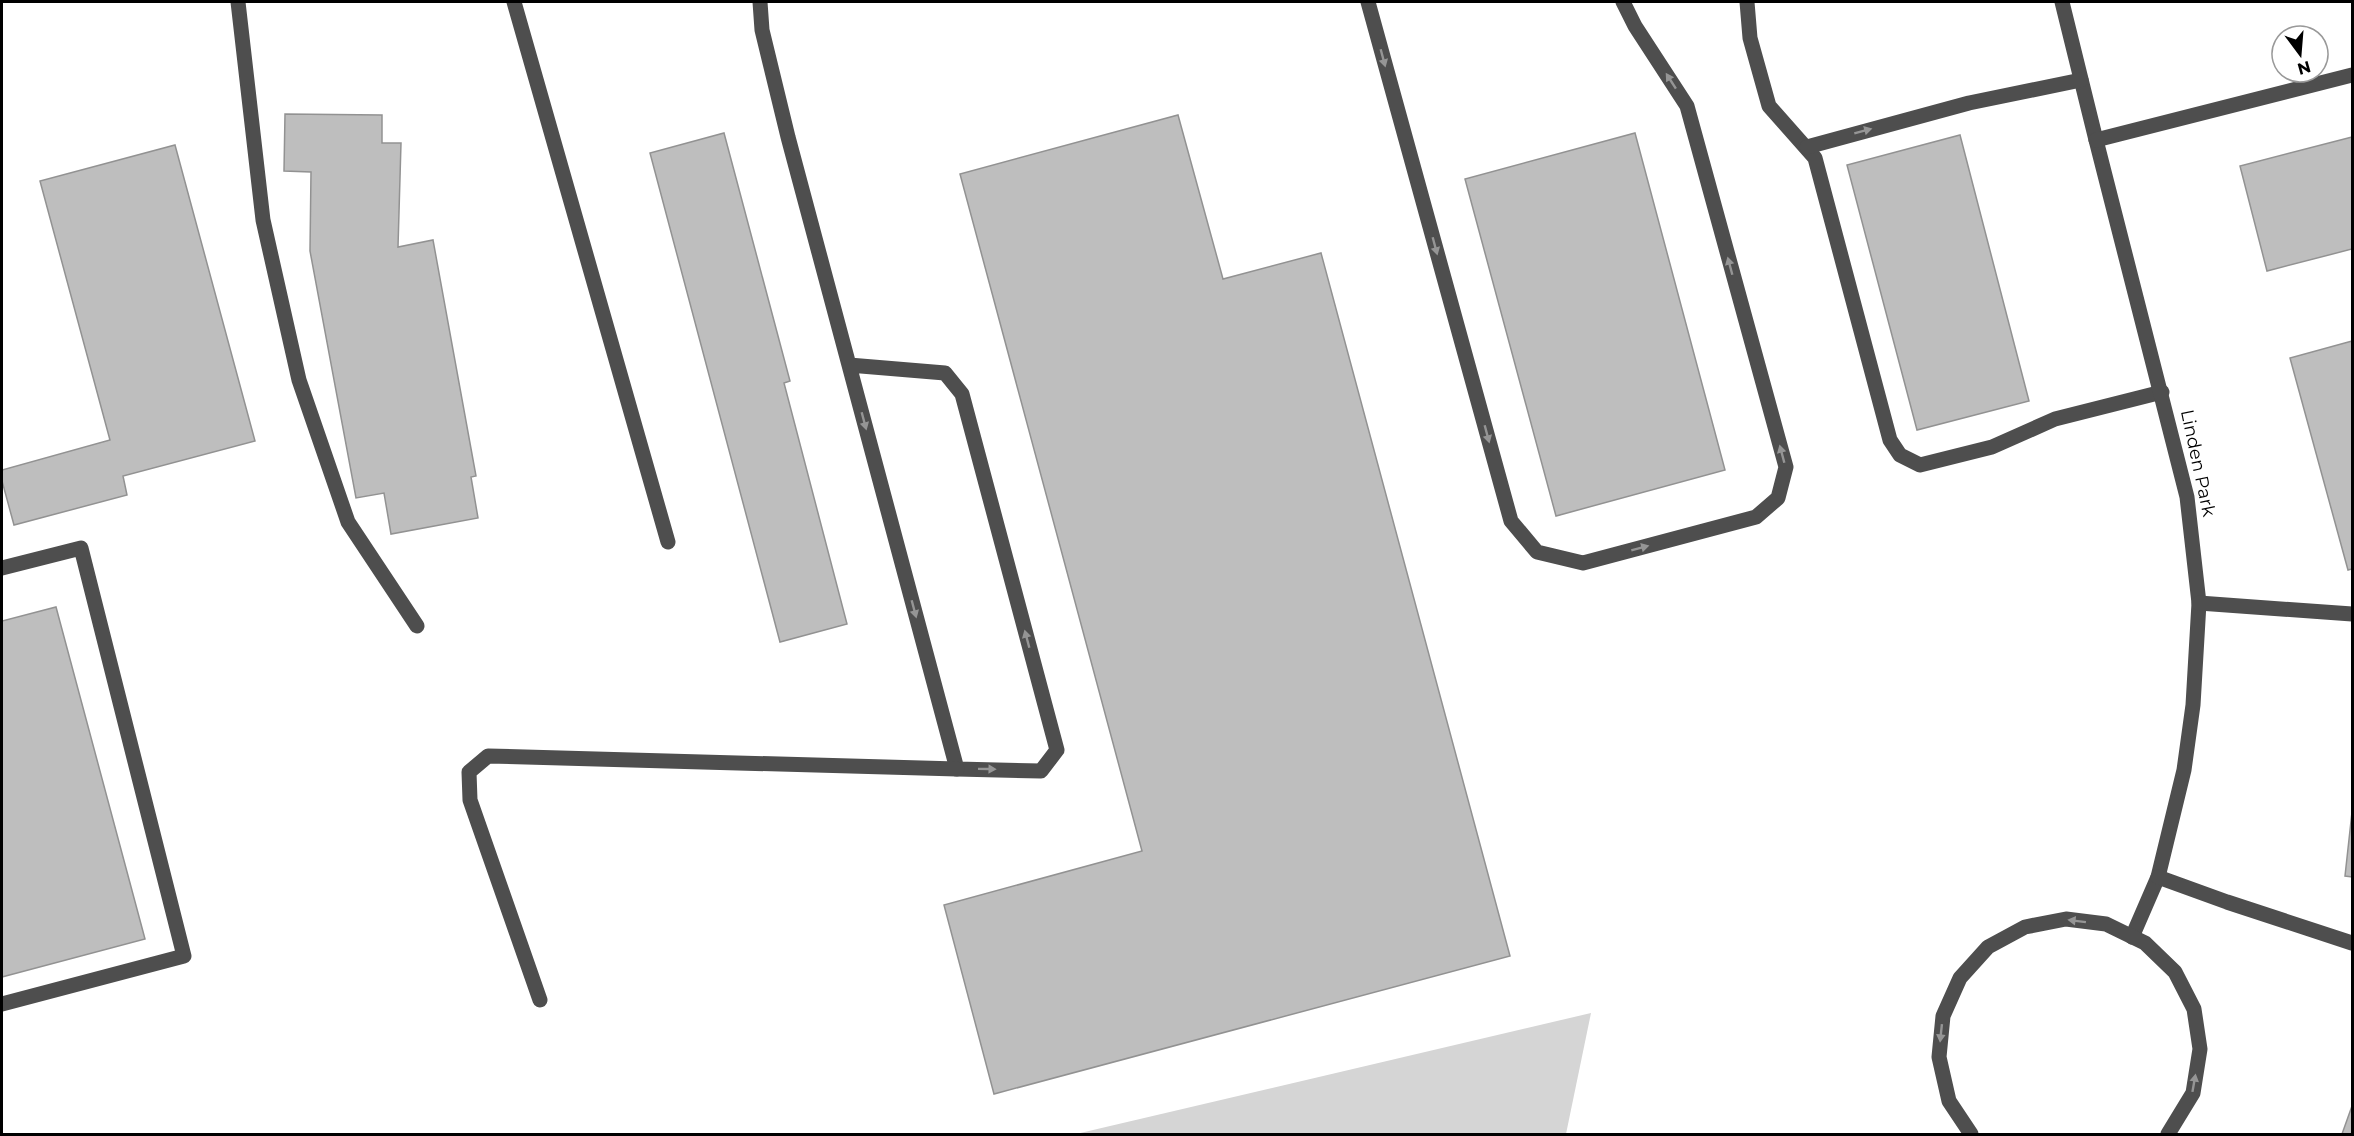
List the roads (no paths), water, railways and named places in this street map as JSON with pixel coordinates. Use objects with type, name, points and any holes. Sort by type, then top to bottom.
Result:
[{"type":"street","points":[[238,2],[262,220],[299,380],[348,522],[417,626]]},
{"type":"street","points":[[514,2],[668,542]]},
{"type":"street","points":[[760,2],[762,30],[957,768]]},
{"type":"street","points":[[1368,2],[1511,521],[1537,552],[1583,563],[1755,517],[1779,498],[1786,467],[1687,106],[1635,26],[1623,2]]},
{"type":"street","points":[[1747,2],[1750,38],[1769,106],[1815,158],[1890,440],[1900,455],[1920,465],[1992,447],[2055,419],[2162,392]]},
{"type":"street","name":"Linden Park","points":[[2062,2],[2187,497],[2199,603],[2193,705],[2184,770],[2158,877],[2132,937]]},
{"type":"street","points":[[2096,140],[2352,75]]},
{"type":"street","points":[[1807,147],[1969,103],[2081,80]]},
{"type":"street","points":[[540,1000],[470,800],[469,772],[488,756],[1041,771],[1057,750],[962,394],[945,373],[849,365]]},
{"type":"street","points":[[2,568],[81,548],[184,956],[2,1004]]},
{"type":"street","points":[[2199,603],[2352,614]]},
{"type":"street","points":[[2158,877],[2352,943]]},
{"type":"street","points":[[1971,1134],[1948,1101],[1938,1057],[1943,1016],[1960,978],[1988,947],[2025,927],[2066,920],[2106,924],[2145,943],[2175,972],[2194,1009],[2200,1049],[2193,1093],[2168,1134]]}]
